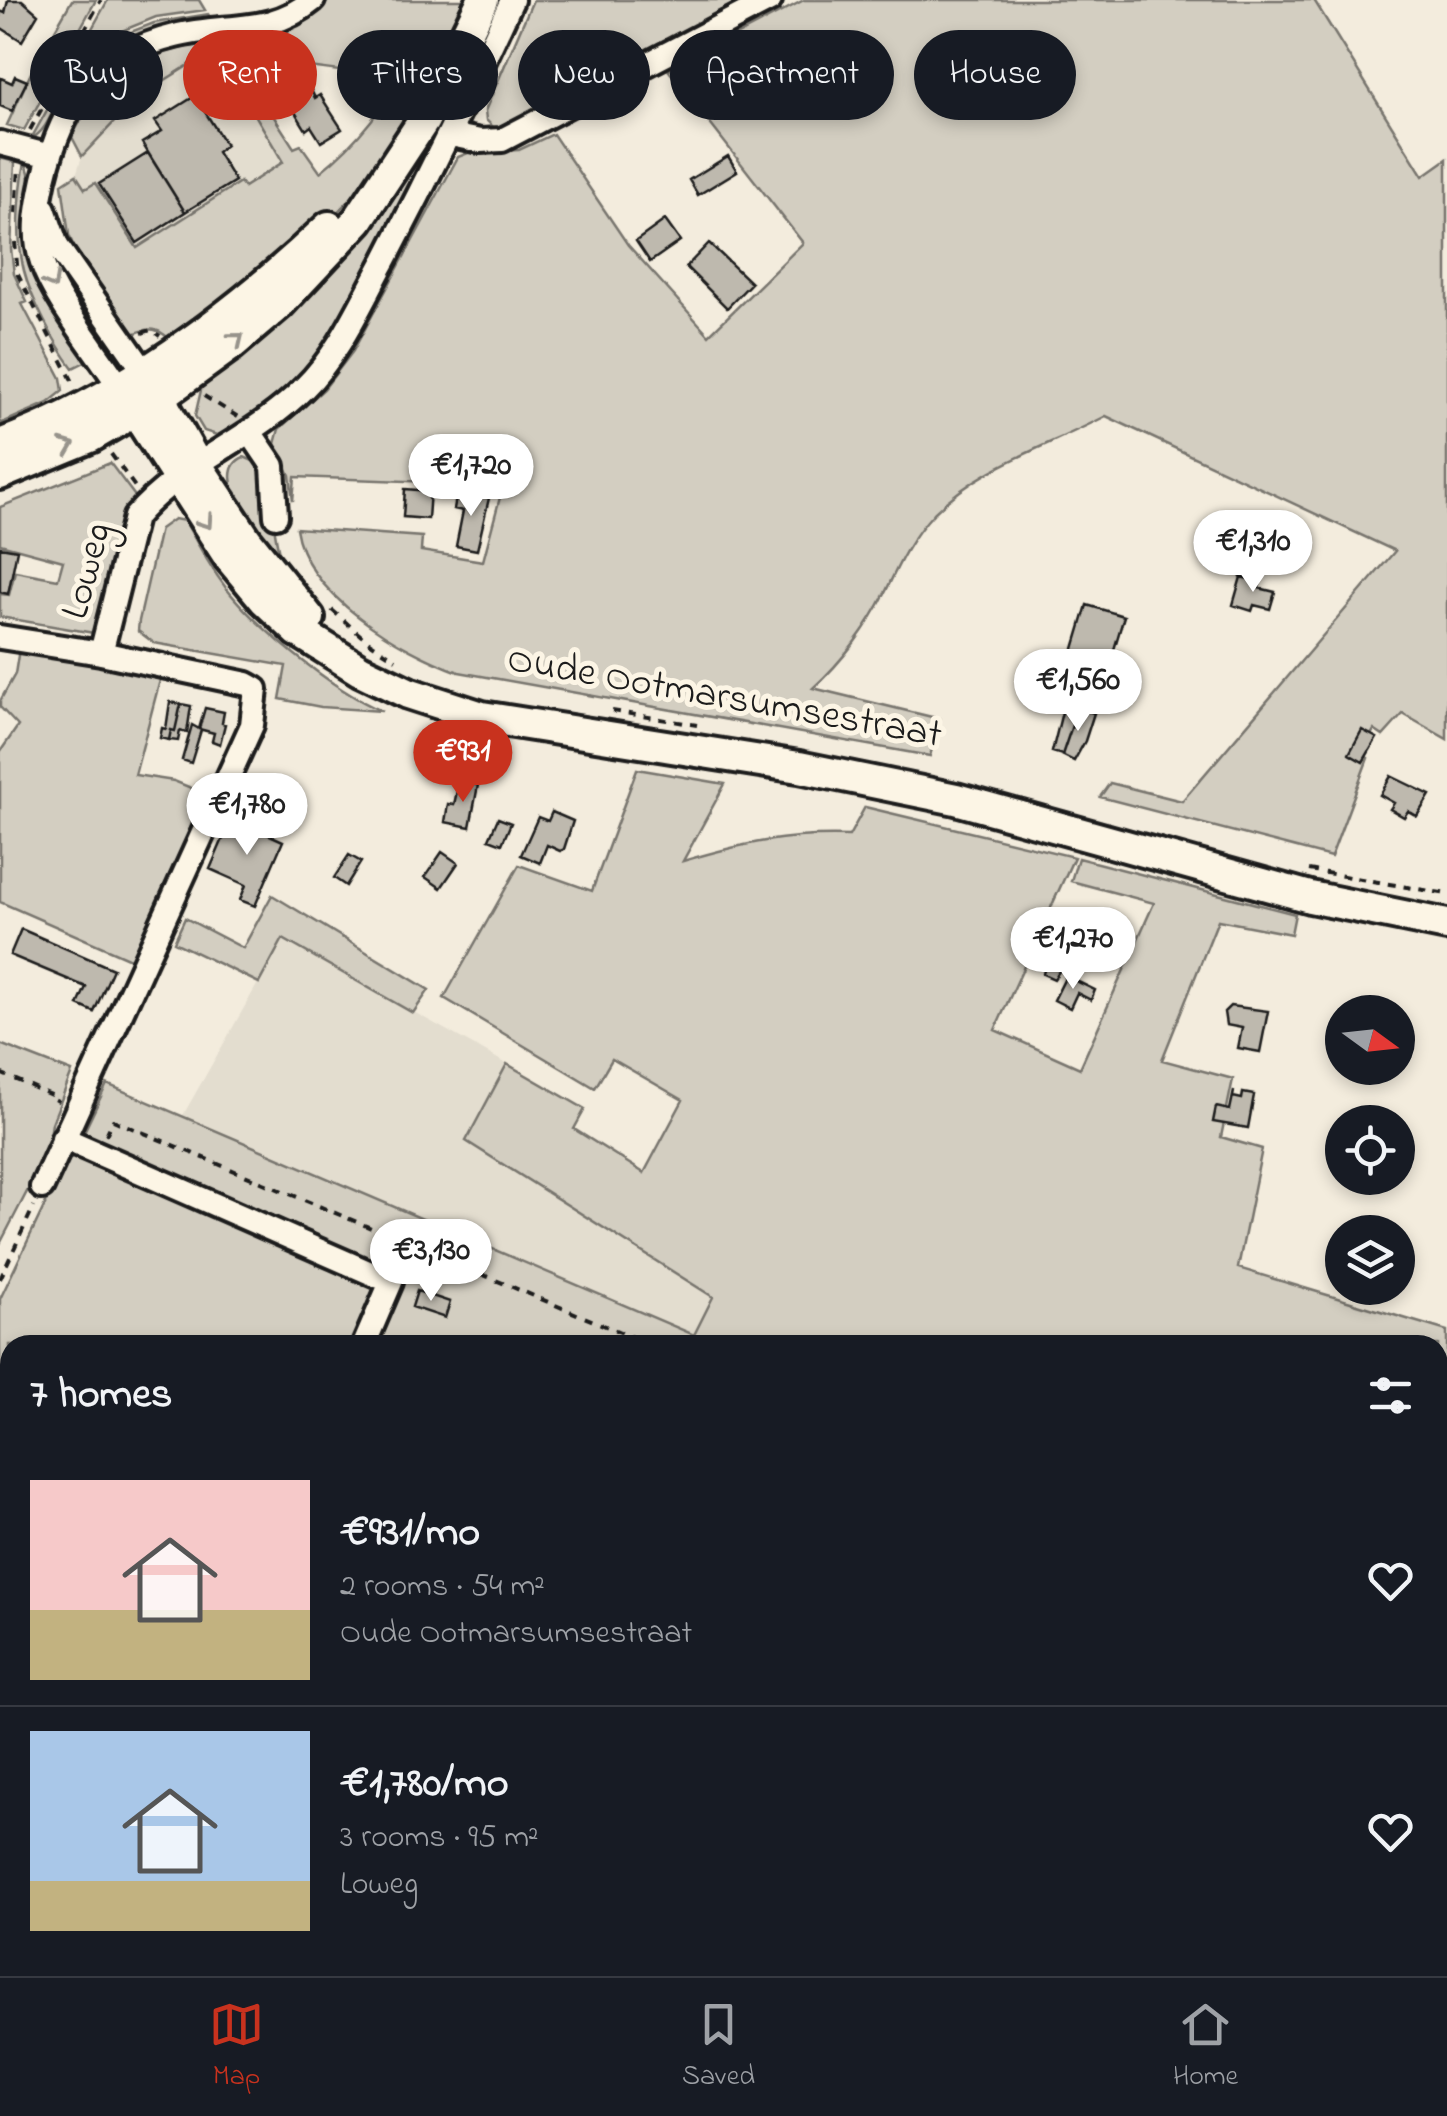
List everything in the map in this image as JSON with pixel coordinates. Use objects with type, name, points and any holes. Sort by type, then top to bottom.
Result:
[{"type":"main road","points":[[0,445],[139,391],[232,344],[280,304],[358,220],[424,120],[483,0]]},
{"type":"main road","points":[[0,474],[100,431],[139,391]]},
{"type":"main road","name":"Oude Ootmarsumsestraat","points":[[139,391],[188,473],[335,652],[360,670],[408,692],[482,717],[799,767],[956,799],[1310,879],[1447,924]]},
{"type":"street","points":[[139,391],[58,246],[40,196],[57,131],[78,95],[107,65],[140,47],[178,35],[270,24],[295,16],[313,0]]},
{"type":"street","name":"Loweg","points":[[42,1187],[252,726],[256,705],[256,690],[247,684],[101,652],[135,517],[148,502],[250,432],[306,387],[333,352],[451,135],[512,0]]},
{"type":"street","points":[[451,135],[480,141],[502,140],[770,0]]},
{"type":"street","points":[[11,146],[50,156]]},
{"type":"street","points":[[250,432],[273,466],[276,516]]},
{"type":"street","points":[[0,638],[101,652]]},
{"type":"street","points":[[63,1138],[392,1282],[368,1335]]},
{"type":"path","points":[[11,146],[100,0]]},
{"type":"path","points":[[100,431],[117,465],[148,502]]},
{"type":"path","points":[[325,603],[366,640],[400,661]]},
{"type":"path","name":"Oude Ootmarsumsestraat","points":[[608,710],[714,728]]},
{"type":"path","points":[[1310,879],[1447,894]]},
{"type":"path","points":[[0,1073],[58,1098]]},
{"type":"path","points":[[112,1120],[628,1335]]},
{"type":"path","points":[[0,1279],[42,1187]]},
{"type":"shaded area","points":[[72,0],[96,0],[79,30],[55,30]]},
{"type":"shaded area","points":[[108,0],[199,0],[205,10],[156,17],[124,30],[91,30]]},
{"type":"shaded area","points":[[329,0],[472,0],[457,30],[337,30],[337,71],[317,68],[317,30],[284,30],[313,15]]},
{"type":"shaded area","points":[[533,0],[761,0],[703,30],[670,30],[670,47],[650,58],[650,30],[520,30]]},
{"type":"shaded area","points":[[804,0],[1314,0],[1423,176],[1447,159],[1447,739],[1403,714],[1383,736],[1374,730],[1360,753],[1368,758],[1331,857],[1100,797],[1110,783],[1182,801],[1395,551],[1106,416],[994,469],[934,513],[907,550],[863,630],[813,688],[940,719],[930,756],[459,672],[410,650],[360,618],[318,576],[303,553],[296,528],[422,537],[421,551],[483,561],[511,456],[474,446],[462,483],[295,477],[293,501],[290,475],[275,444],[279,429],[324,389],[353,351],[458,157],[519,150],[553,134],[628,245],[709,335],[803,243],[707,120],[894,120],[894,30],[747,30]]},
{"type":"shaded area","points":[[208,14],[212,20],[162,30],[136,30]]},
{"type":"shaded area","points":[[518,35],[518,120],[529,120],[512,129],[496,130],[486,120],[498,120],[498,81]]},
{"type":"shaded area","points":[[183,48],[183,69],[163,81],[163,53]]},
{"type":"shaded area","points":[[183,69],[183,120],[258,120],[284,163],[243,188],[239,183],[137,248],[95,183],[85,189],[76,175],[82,156],[116,120],[163,120],[163,81]]},
{"type":"shaded area","points":[[30,75],[30,119],[24,130],[7,125]]},
{"type":"shaded area","points":[[42,120],[49,120],[37,135],[31,139]]},
{"type":"shaded area","points":[[81,120],[116,120],[82,156],[72,137]]},
{"type":"shaded area","points":[[258,120],[276,120],[294,148],[301,145],[320,172],[371,121],[410,120],[366,182],[326,224],[174,346],[154,330],[129,336],[119,322],[119,313],[87,265],[80,262],[69,235],[62,184],[76,175],[85,189],[95,183],[137,248],[240,182],[244,187],[283,162]]},
{"type":"shaded area","points":[[450,120],[363,288],[308,374],[234,432],[220,436],[204,431],[195,416],[202,386],[318,287],[380,218]]},
{"type":"shaded area","points":[[0,158],[15,162],[11,249],[14,274],[27,302],[22,304],[61,378],[63,391],[48,403],[0,424]]},
{"type":"shaded area","points":[[25,162],[31,183],[30,263],[45,300],[83,357],[85,362],[73,368],[44,321],[24,271],[19,216]]},
{"type":"shaded area","points":[[244,457],[260,464],[265,475],[281,560],[251,525],[234,492],[234,465]]},
{"type":"shaded area","points":[[110,463],[137,499],[94,633],[0,617],[0,594],[9,595],[15,571],[58,579],[63,561],[0,544],[0,507]]},
{"type":"shaded area","points":[[174,519],[185,521],[221,581],[272,635],[341,688],[382,711],[321,707],[280,699],[286,666],[154,643],[138,631],[160,529]]},
{"type":"shaded area","points":[[19,649],[148,671],[160,680],[135,775],[174,781],[211,796],[137,962],[0,902],[0,752],[18,726],[0,707],[0,701],[15,674]]},
{"type":"shaded area","points":[[637,769],[725,784],[683,861],[765,841],[849,836],[865,807],[1074,857],[995,1030],[1080,1068],[1154,903],[1071,881],[1078,858],[1295,914],[1291,934],[1218,920],[1162,1060],[1233,1079],[1221,1137],[1262,1149],[1238,1268],[1325,1294],[1325,1305],[1361,1305],[1447,1331],[1447,1335],[694,1335],[713,1297],[466,1141],[507,1064],[585,1109],[574,1129],[644,1173],[683,1100],[612,1059],[595,1088],[444,998],[519,865],[592,891]]},
{"type":"shaded area","points":[[272,895],[429,990],[413,1013],[283,939],[259,983],[174,942],[185,918],[243,948]]},
{"type":"shaded area","points":[[283,939],[507,1064],[466,1141],[713,1297],[692,1335],[182,1117]]},
{"type":"shaded area","points":[[0,1044],[72,1072],[52,1123],[48,1151],[0,1244]]},
{"type":"shaded area","points":[[107,1084],[694,1335],[0,1335],[0,1299]]},
{"type":"building","points":[[8,0],[22,0],[38,14],[22,41],[0,27],[0,11],[5,13]]},
{"type":"building","points":[[15,76],[27,81],[12,111],[0,106],[0,81],[1,78],[12,83]]},
{"type":"building","points":[[320,95],[342,129],[321,142],[311,126],[306,130],[300,120],[317,120]]},
{"type":"building","points":[[183,104],[183,120],[210,120],[226,145],[217,152],[235,181],[185,212],[142,143],[162,131],[155,121],[163,120],[163,116]]},
{"type":"building","points":[[148,153],[185,212],[137,243],[99,184]]},
{"type":"building","points":[[728,156],[737,171],[698,195],[689,180]]},
{"type":"building","points":[[665,220],[680,241],[650,262],[636,241]]},
{"type":"building","points":[[709,243],[751,283],[727,308],[686,267]]},
{"type":"building","points":[[471,467],[493,471],[490,488],[468,484]]},
{"type":"building","points":[[405,489],[430,491],[428,519],[403,517]]},
{"type":"building","points":[[457,492],[489,498],[477,550],[456,546],[463,511],[454,509]]},
{"type":"building","points":[[0,547],[17,550],[8,594],[0,592]]},
{"type":"building","points":[[1241,577],[1260,582],[1259,588],[1275,592],[1270,609],[1254,605],[1252,611],[1233,605]]},
{"type":"building","points":[[1087,605],[1124,616],[1105,680],[1068,669]]},
{"type":"building","points":[[170,702],[181,704],[169,740],[160,738],[162,728],[166,729]]},
{"type":"building","points":[[181,704],[191,706],[187,733],[180,731],[178,741],[169,740],[171,730],[175,731]]},
{"type":"building","points":[[1064,704],[1078,708],[1062,755],[1052,752]]},
{"type":"building","points":[[205,708],[224,712],[220,744],[212,741],[214,733],[199,729]]},
{"type":"building","points":[[1078,708],[1094,713],[1074,761],[1062,755]]},
{"type":"building","points":[[192,725],[201,730],[191,763],[182,760]]},
{"type":"building","points":[[1362,730],[1377,738],[1363,762],[1349,754]]},
{"type":"building","points":[[1391,776],[1430,795],[1417,816],[1408,811],[1404,817],[1390,809],[1394,803],[1380,795]]},
{"type":"building","points":[[459,781],[478,785],[470,827],[445,822],[448,804],[454,805]]},
{"type":"building","points":[[552,812],[573,821],[564,849],[547,845],[540,863],[521,855],[538,817],[548,821]]},
{"type":"building","points":[[232,818],[283,841],[255,906],[240,900],[246,885],[210,869]]},
{"type":"building","points":[[498,818],[511,823],[502,844],[489,839]]},
{"type":"building","points":[[442,852],[458,863],[441,888],[425,877]]},
{"type":"building","points":[[349,855],[361,862],[346,886],[334,878]]},
{"type":"building","points":[[1068,928],[1085,936],[1075,959],[1069,956],[1054,979],[1043,974],[1045,966]]},
{"type":"building","points":[[21,929],[113,969],[94,1012],[78,1005],[86,987],[10,955]]},
{"type":"building","points":[[1066,976],[1095,990],[1091,1000],[1077,993],[1070,1008],[1054,1000]]},
{"type":"building","points":[[1230,1006],[1268,1011],[1260,1052],[1238,1048],[1242,1028],[1226,1025],[1224,1012]]},
{"type":"building","points":[[1234,1091],[1233,1097],[1242,1099],[1243,1093],[1254,1095],[1248,1128],[1213,1122],[1216,1107],[1230,1110]]},
{"type":"building","points":[[417,1291],[450,1302],[445,1318],[412,1307]]}]
